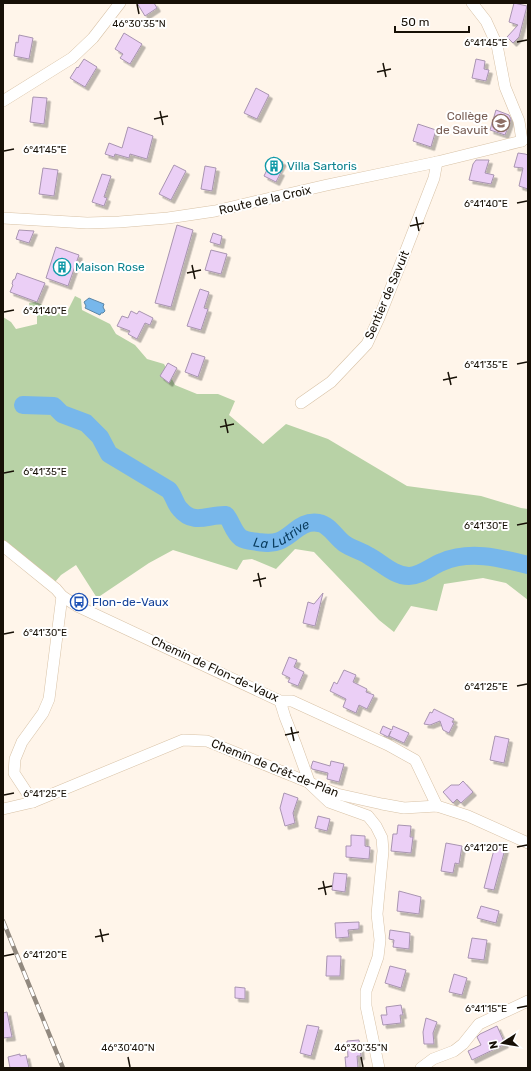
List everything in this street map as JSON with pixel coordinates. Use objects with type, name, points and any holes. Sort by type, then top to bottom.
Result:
[{"type":"street","points":[[3,100],[72,58],[93,38],[120,3]]},
{"type":"street","points":[[472,3],[486,21],[497,45],[505,87],[525,136]]},
{"type":"street","name":"Route de la Croix","points":[[3,218],[87,222],[168,218],[215,211],[327,185],[437,162],[525,136]]},
{"type":"street","name":"Sentier de Savuit","points":[[301,403],[330,382],[367,344],[379,318],[434,178],[437,162]]},
{"type":"street","name":"Chemin de Flon-de-Vaux","points":[[3,546],[56,588],[62,596],[77,606],[280,700],[292,701],[388,745],[415,760],[437,806]]},
{"type":"street","points":[[32,802],[14,772],[15,759],[22,742],[43,713],[49,699],[62,596]]},
{"type":"street","points":[[280,700],[284,717],[310,784],[329,802],[368,816],[376,826],[382,838],[383,851],[376,914],[380,940],[378,957],[366,990],[366,1006],[379,1068]]},
{"type":"street","name":"Chemin de Crêt-de-Plan","points":[[3,809],[32,802],[182,740],[207,741],[336,794],[404,808],[437,806],[468,816],[528,843]]},
{"type":"street","points":[[421,1068],[433,1059],[454,1051],[463,1044],[479,1024],[528,1001]]},
{"type":"green space","points":[[75,296],[81,299],[82,310],[110,324],[116,334],[135,345],[147,359],[164,364],[175,385],[197,394],[218,394],[235,401],[229,415],[263,444],[286,424],[328,439],[407,486],[481,496],[528,509],[528,600],[506,583],[483,578],[444,584],[437,611],[411,606],[394,632],[379,620],[314,552],[295,549],[276,569],[252,559],[243,560],[237,570],[173,550],[149,563],[97,598],[76,565],[61,575],[55,582],[3,546],[3,317],[11,322],[16,329],[37,324],[37,316],[30,310],[29,303],[36,302],[65,316]]},
{"type":"water","points":[[89,298],[104,304],[103,307],[105,311],[100,315],[85,308],[86,306],[84,302]]},
{"type":"building","points":[[137,3],[154,3],[157,8],[145,16]]},
{"type":"building","points":[[514,3],[527,6],[519,37],[513,43],[507,37],[518,25],[509,22]]},
{"type":"building","points":[[124,33],[142,44],[130,64],[120,58],[123,54],[115,49]]},
{"type":"building","points":[[19,35],[33,38],[29,59],[14,56],[16,42],[18,43]]},
{"type":"building","points":[[84,59],[97,67],[85,87],[70,78]]},
{"type":"building","points":[[476,59],[485,61],[484,69],[489,70],[486,81],[472,78]]},
{"type":"building","points":[[256,88],[269,95],[257,119],[244,113]]},
{"type":"building","points":[[33,97],[47,98],[44,124],[30,122]]},
{"type":"building","name":"Collège de Savuit","points":[[496,110],[509,115],[511,119],[505,135],[490,130]]},
{"type":"building","points":[[418,124],[436,130],[431,147],[413,141]]},
{"type":"building","points":[[128,127],[153,136],[147,159],[130,154],[129,158],[115,154],[114,157],[105,154],[109,143],[122,148]]},
{"type":"building","points":[[518,153],[528,155],[528,189],[519,186],[523,168],[514,167]]},
{"type":"building","name":"Villa Sartoris","points":[[273,157],[283,162],[278,171],[281,172],[276,182],[264,176]]},
{"type":"building","points":[[476,160],[489,160],[485,173],[494,175],[491,184],[469,180],[473,164]]},
{"type":"building","points":[[174,165],[186,171],[171,200],[159,194]]},
{"type":"building","points":[[205,166],[216,168],[212,191],[201,189]]},
{"type":"building","points":[[43,168],[58,170],[54,196],[39,194]]},
{"type":"building","points":[[102,174],[111,176],[104,197],[107,198],[104,206],[92,202]]},
{"type":"building","points":[[177,225],[193,230],[171,307],[155,303]]},
{"type":"building","points":[[19,230],[34,231],[29,243],[16,239]]},
{"type":"building","points":[[213,233],[222,236],[220,245],[210,242]]},
{"type":"building","name":"Maison Rose","points":[[56,247],[79,255],[68,286],[46,278]]},
{"type":"building","points":[[211,250],[227,254],[221,274],[205,270]]},
{"type":"building","points":[[17,273],[45,283],[37,302],[10,292],[13,285],[13,280],[15,279]]},
{"type":"building","points":[[200,289],[209,292],[204,308],[208,309],[201,330],[187,326]]},
{"type":"building","points":[[131,311],[137,314],[139,311],[153,318],[150,325],[145,323],[137,339],[128,334],[130,331],[117,326],[122,316],[128,318]]},
{"type":"building","points":[[192,353],[205,357],[198,377],[185,372]]},
{"type":"building","points":[[168,363],[177,368],[169,383],[160,376]]},
{"type":"building","points":[[323,593],[315,626],[303,623],[308,602],[314,604]]},
{"type":"building","points":[[289,657],[297,660],[294,667],[304,672],[298,686],[288,682],[290,678],[282,674]]},
{"type":"building","points":[[344,670],[356,675],[353,682],[367,689],[366,692],[374,695],[367,709],[359,705],[356,713],[343,707],[346,699],[330,691],[334,682],[337,684]]},
{"type":"building","points":[[434,709],[454,719],[452,722],[454,723],[449,733],[443,730],[440,721],[430,725],[424,724],[430,712],[432,713]]},
{"type":"building","points":[[383,726],[392,730],[393,726],[409,733],[404,743],[389,736],[391,731],[388,737],[380,733]]},
{"type":"building","points":[[495,736],[509,739],[504,763],[490,760]]},
{"type":"building","points":[[313,761],[330,766],[331,761],[344,764],[339,782],[327,779],[328,773],[312,769],[311,767]]},
{"type":"building","points":[[463,781],[473,792],[461,803],[457,799],[453,803],[443,792],[451,785],[459,785]]},
{"type":"building","points":[[284,793],[298,798],[293,813],[295,823],[285,826],[280,808]]},
{"type":"building","points":[[318,816],[330,819],[327,831],[315,828]]},
{"type":"building","points":[[398,825],[411,826],[410,837],[413,837],[411,853],[391,851],[393,834],[397,834]]},
{"type":"building","points":[[351,835],[365,836],[365,846],[370,847],[369,859],[346,857],[346,846],[351,846]]},
{"type":"building","points":[[446,843],[462,846],[459,864],[455,863],[453,873],[441,871]]},
{"type":"building","points":[[495,846],[505,849],[494,890],[484,888]]},
{"type":"building","points":[[334,873],[347,874],[345,892],[332,890]]},
{"type":"building","points":[[399,891],[421,897],[419,914],[397,911]]},
{"type":"building","points":[[481,906],[499,911],[496,923],[477,918]]},
{"type":"building","points":[[359,922],[359,929],[348,930],[349,937],[336,938],[335,923]]},
{"type":"building","points":[[390,930],[410,933],[409,949],[393,947],[394,940],[389,939]]},
{"type":"building","points":[[472,938],[487,940],[484,960],[468,958]]},
{"type":"building","points":[[327,956],[341,956],[340,976],[326,976]]},
{"type":"building","points":[[390,966],[406,970],[401,988],[385,983]]},
{"type":"building","points":[[454,974],[467,978],[462,995],[449,992]]},
{"type":"building","points":[[235,987],[245,988],[245,999],[235,998]]},
{"type":"building","points":[[401,1005],[403,1015],[400,1015],[401,1023],[383,1025],[381,1015],[387,1015],[386,1007]]},
{"type":"building","points":[[7,1012],[12,1037],[3,1038],[3,1013]]},
{"type":"building","points":[[426,1018],[437,1022],[433,1033],[434,1044],[424,1044],[423,1032]]},
{"type":"building","points":[[307,1025],[319,1027],[311,1056],[300,1053]]},
{"type":"building","points":[[497,1026],[505,1044],[472,1060],[468,1051],[481,1045],[477,1037]]},
{"type":"building","points":[[359,1040],[361,1056],[357,1056],[358,1068],[346,1068],[345,1057],[348,1057],[347,1041]]},
{"type":"building","points":[[20,1054],[20,1056],[26,1055],[29,1068],[10,1068],[8,1057]]},
{"type":"waterway","name":"La Lutrive","points":[[23,405],[54,406],[62,414],[86,423],[100,437],[109,454],[169,490],[178,507],[185,514],[196,518],[226,515],[236,533],[245,540],[274,543],[302,526],[312,523],[319,523],[330,529],[348,546],[366,554],[398,574],[413,576],[422,573],[442,562],[463,556],[485,556],[528,565]]},
{"type":"railway","points":[[3,921],[63,1068]]},
{"type":"place","name":"Collège de Savuit","points":[[501,123]]},
{"type":"place","name":"Villa Sartoris","points":[[274,166]]},
{"type":"place","name":"Maison Rose","points":[[62,267]]},
{"type":"place","name":"Flon-de-Vaux","points":[[79,602]]}]
